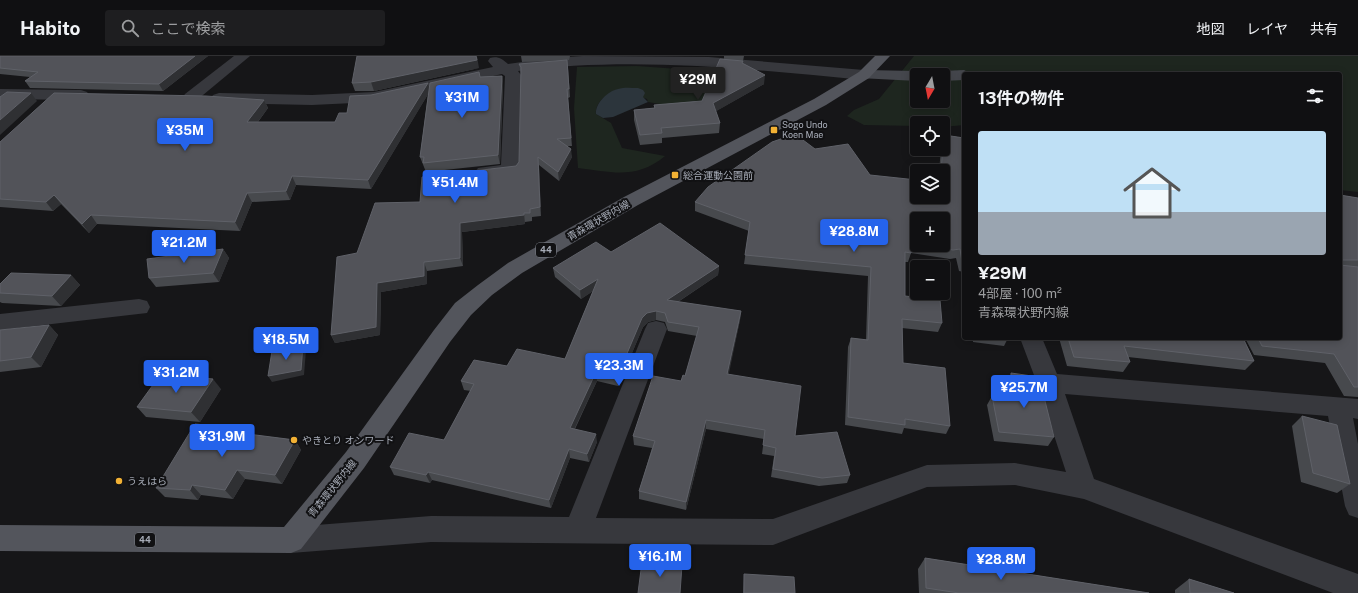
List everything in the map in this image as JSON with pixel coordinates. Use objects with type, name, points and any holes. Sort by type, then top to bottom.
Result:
[{"type":"main road","name":"青森環状野内線","points":[[291,540],[354,460],[446,330],[463,309],[485,290],[515,268],[631,201],[820,102],[864,76],[883,56]]},
{"type":"main road","name":"44","points":[[0,538],[291,540]]},
{"type":"street","points":[[191,97],[243,56]]},
{"type":"street","points":[[175,96],[312,100],[374,97],[500,62],[550,62],[636,58],[710,61],[864,76],[910,76]]},
{"type":"street","points":[[471,174],[510,170],[513,75],[500,62]]},
{"type":"street","points":[[950,76],[962,75]]},
{"type":"street","points":[[0,94],[96,95]]},
{"type":"street","points":[[39,110],[56,94]]},
{"type":"street","points":[[0,322],[139,307]]},
{"type":"street","points":[[578,530],[656,329]]},
{"type":"street","points":[[1032,340],[1049,383],[1084,487]]},
{"type":"street","points":[[1049,383],[1348,408],[1358,506]]},
{"type":"street","points":[[291,540],[431,529],[772,532],[927,476],[1015,474],[1084,487],[1358,588]]},
{"type":"shaded area","points":[[914,56],[1358,56],[1358,192],[1342,190],[1342,72],[962,72],[962,125],[950,126],[950,116],[910,116],[910,126],[864,125],[847,116],[854,110],[879,99]]},
{"type":"shaded area","points":[[637,66],[706,71],[707,112],[648,102],[647,99],[618,89],[603,98],[596,109],[596,114],[611,123],[622,148],[665,156],[644,169],[634,171],[613,172],[578,168],[574,108],[577,67]]},
{"type":"shaded area","points":[[623,88],[638,88],[643,90],[645,93],[643,97],[648,102],[613,117],[603,118],[596,114],[596,110],[600,102],[610,92]]},
{"type":"building","points":[[0,56],[195,56],[159,84],[25,81],[38,72],[0,68]]},
{"type":"building","points":[[357,56],[476,56],[477,60],[371,82],[352,83]]},
{"type":"building","points":[[720,59],[743,61],[742,63],[765,75],[713,103],[720,123],[661,128],[662,133],[640,135],[634,110],[655,108],[654,105],[702,101]]},
{"type":"building","points":[[567,60],[569,89],[567,89],[571,138],[557,139],[571,149],[558,172],[538,157],[540,207],[530,209],[530,213],[524,213],[524,215],[460,223],[460,258],[424,262],[424,276],[377,283],[376,327],[331,335],[337,257],[357,253],[375,203],[420,202],[422,177],[516,166],[519,162],[521,67],[519,64]]},
{"type":"building","points":[[479,72],[480,77],[502,76],[498,155],[423,163],[424,157],[420,157],[430,83]]},
{"type":"building","points":[[428,83],[368,180],[292,176],[286,191],[247,193],[235,222],[91,215],[82,224],[54,195],[46,202],[0,199],[0,142],[54,93],[206,96],[264,100],[247,122],[335,122],[339,113],[347,113],[350,96],[371,95]]},
{"type":"building","points":[[7,92],[31,93],[0,120],[0,97]]},
{"type":"building","points":[[795,134],[815,149],[848,144],[870,175],[910,179],[910,204],[950,204],[950,164],[942,164],[942,156],[950,156],[950,136],[962,138],[962,262],[960,249],[950,250],[950,212],[910,212],[911,253],[905,252],[905,296],[910,297],[910,300],[940,300],[942,323],[902,319],[903,363],[945,368],[950,426],[905,419],[905,425],[848,417],[851,338],[868,340],[871,267],[745,255],[750,222],[695,202],[708,187],[772,142]]},
{"type":"building","points":[[1342,195],[1358,198],[1358,260],[1342,260]]},
{"type":"building","points":[[660,223],[719,266],[667,300],[741,311],[727,374],[801,386],[795,436],[837,432],[850,475],[822,478],[773,469],[776,448],[763,445],[765,430],[706,420],[686,502],[639,491],[655,441],[633,436],[653,376],[681,381],[683,375],[685,376],[699,327],[668,322],[665,313],[656,311],[647,313],[642,318],[617,377],[596,372],[570,428],[596,434],[587,454],[569,449],[549,500],[428,472],[426,475],[390,467],[409,433],[444,440],[474,384],[461,381],[474,360],[507,366],[517,349],[565,359],[598,279],[580,290],[553,268],[596,242],[611,252]]},
{"type":"building","points":[[223,249],[213,273],[149,278],[147,259]]},
{"type":"building","points":[[1342,265],[1358,267],[1358,387],[1354,387],[1334,354],[1262,346],[1259,340],[1342,340]]},
{"type":"building","points":[[11,273],[71,275],[52,296],[0,293],[0,284]]},
{"type":"building","points":[[49,325],[31,357],[0,361],[0,330]]},
{"type":"building","points":[[1069,340],[1244,340],[1254,361],[1124,346],[1130,362],[1074,357]]},
{"type":"building","points":[[303,345],[301,370],[268,376],[272,351]]},
{"type":"building","points":[[1011,373],[1039,377],[1054,437],[999,432],[992,396],[1015,398]]},
{"type":"building","points":[[175,375],[213,379],[191,412],[137,407],[158,378],[172,379]]},
{"type":"building","points":[[1302,416],[1337,425],[1350,484],[1313,473]]},
{"type":"building","points":[[195,424],[227,427],[224,431],[295,440],[275,475],[237,470],[225,490],[192,485],[190,490],[156,488]]},
{"type":"building","points":[[925,558],[1149,593],[959,593],[926,588]]},
{"type":"building","points":[[642,562],[682,565],[680,593],[638,593]]},
{"type":"building","points":[[744,574],[794,577],[795,593],[744,593]]},
{"type":"building","points":[[1189,579],[1234,593],[1190,593]]},
{"type":"place","name":"Sogo Undo Koen Mae","points":[[774,130]]},
{"type":"place","name":"総合運動公園前","points":[[675,175]]},
{"type":"place","name":"やきとり オンワード","points":[[294,440]]},
{"type":"place","name":"うえはら","points":[[119,481]]}]
